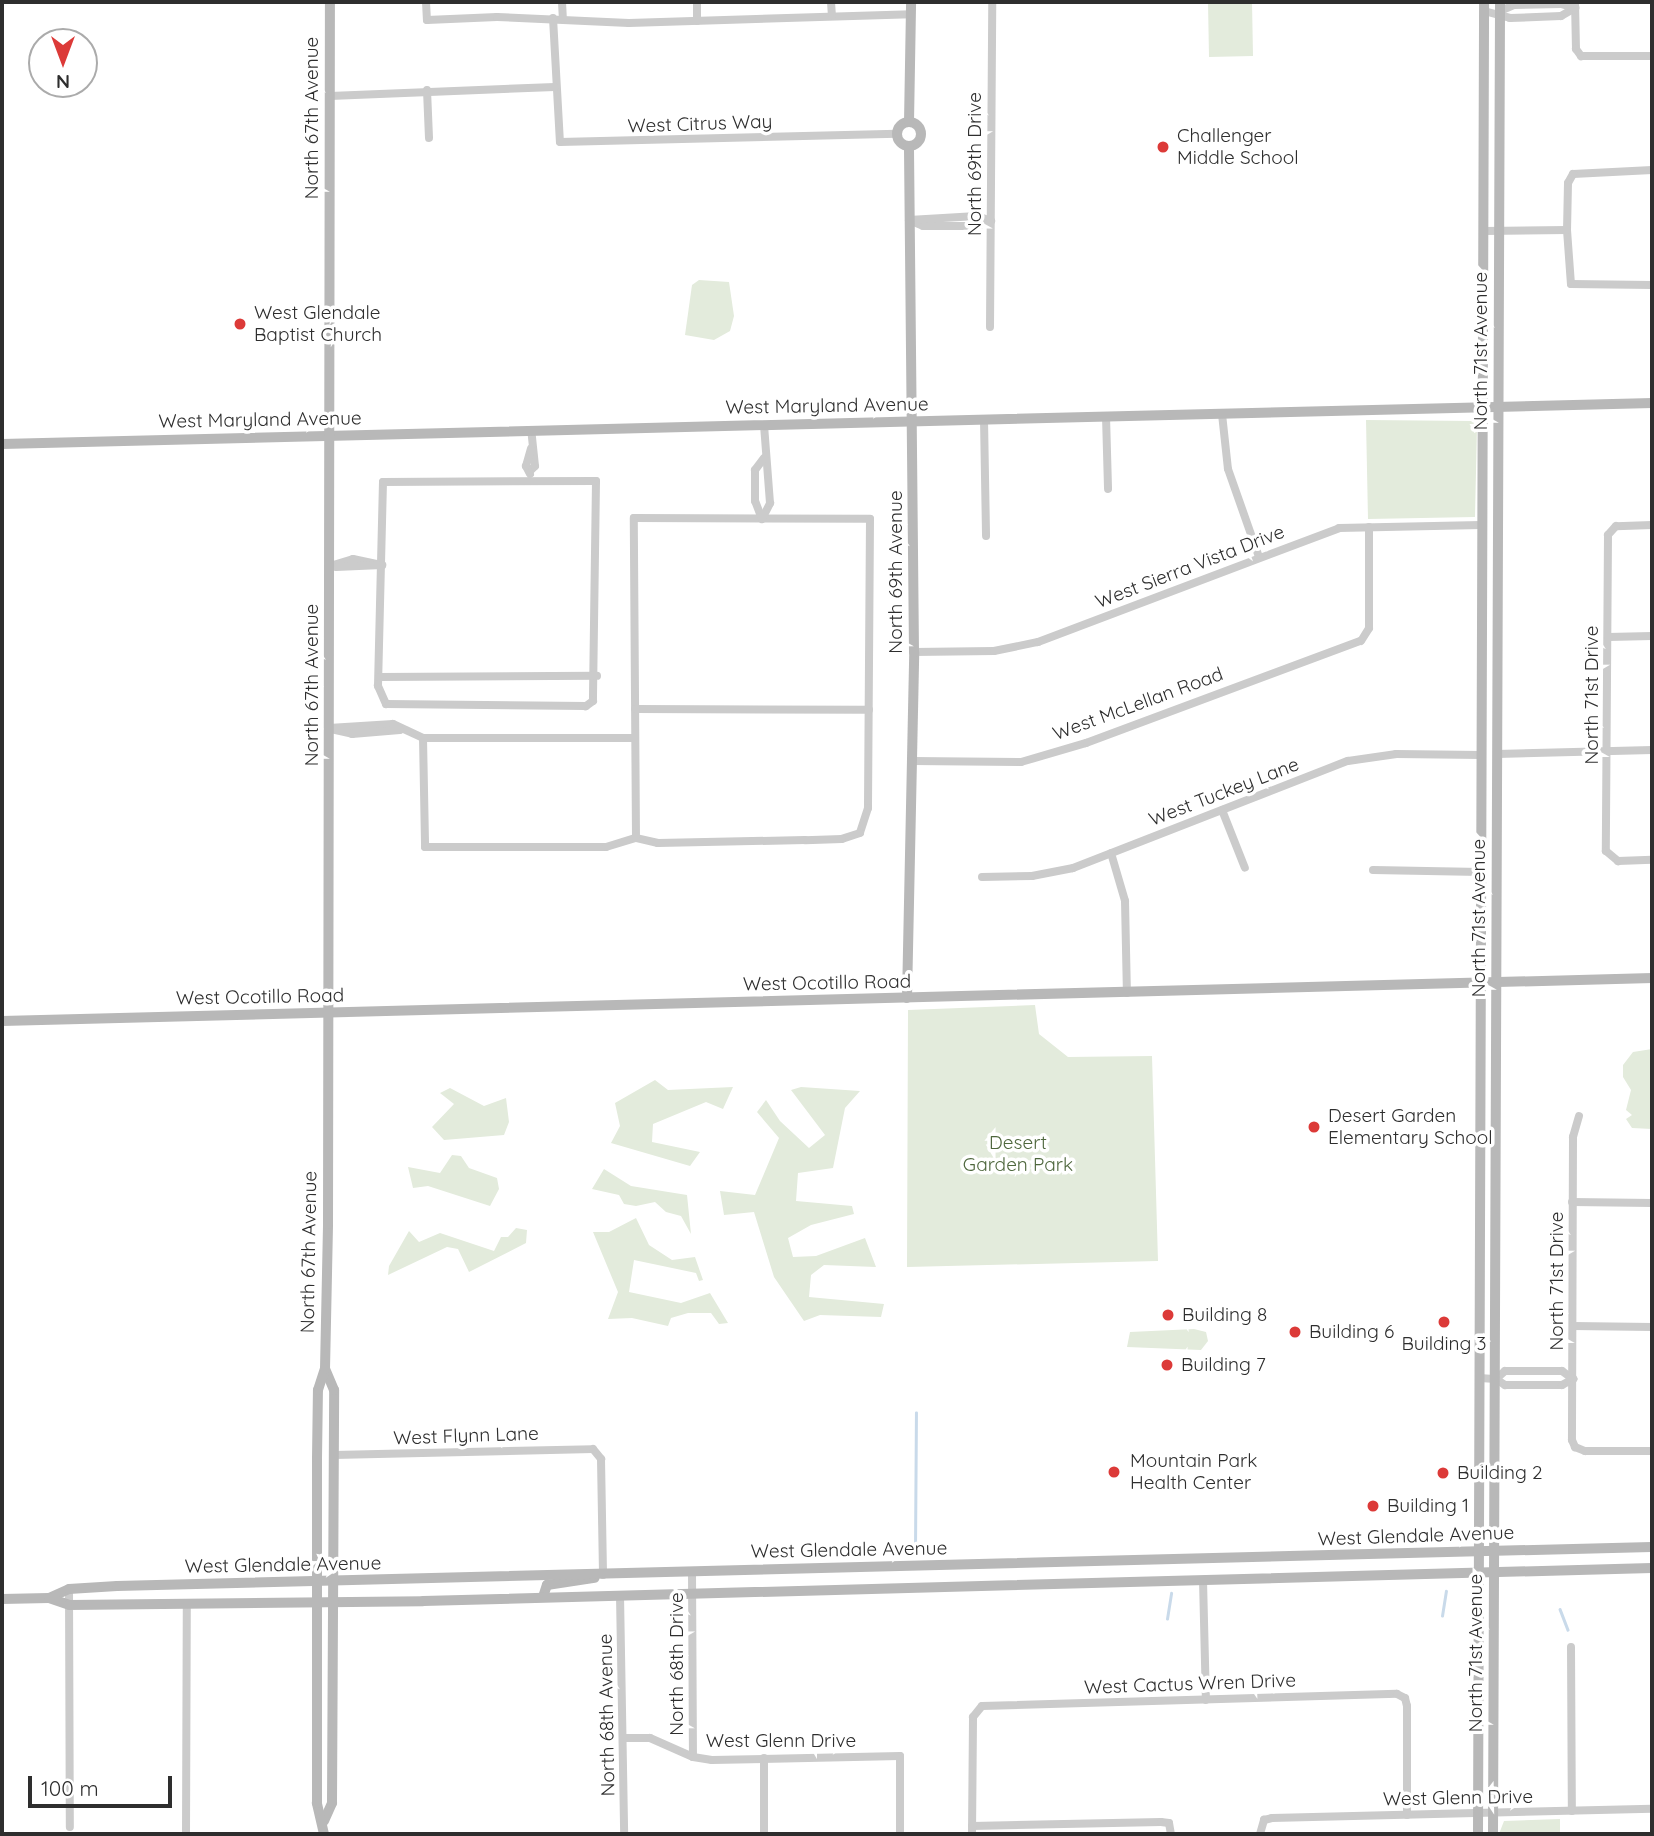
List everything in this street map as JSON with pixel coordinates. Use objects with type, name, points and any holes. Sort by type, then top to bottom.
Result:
[{"type":"street","name":"North 67th Avenue","points":[[324,1834],[324,1821],[317,1803],[317,1582],[318,1390],[325,1369],[328,1014],[330,2]]},
{"type":"street","points":[[426,2],[426,20],[553,18],[592,23],[832,16],[911,8]]},
{"type":"street","points":[[562,2],[563,19]]},
{"type":"street","points":[[697,2],[697,21]]},
{"type":"street","points":[[831,2],[832,16]]},
{"type":"street","name":"North 69th Drive","points":[[990,327],[992,2]]},
{"type":"street","points":[[1484,6],[1500,7],[1510,18],[1561,16],[1575,5]]},
{"type":"street","points":[[1575,5],[1576,49],[1581,56],[1652,56]]},
{"type":"street","name":"North 71st Avenue","points":[[1478,1834],[1484,6]]},
{"type":"street","name":"North 71st Avenue","points":[[1493,1834],[1500,7]]},
{"type":"street","name":"North 69th Avenue","points":[[906,998],[914,652],[909,146],[917,143],[921,133],[909,122],[911,8]]},
{"type":"street","name":"West Citrus Way","points":[[553,18],[556,136],[568,143],[897,134]]},
{"type":"street","points":[[330,96],[555,87]]},
{"type":"street","points":[[428,90],[429,138]]},
{"type":"street","points":[[909,122],[900,126],[897,134],[901,143],[909,146]]},
{"type":"street","points":[[1652,170],[1573,174],[1568,183],[1567,230],[1571,284],[1652,285]]},
{"type":"street","points":[[909,220],[923,226],[977,226],[991,221]]},
{"type":"street","points":[[1484,231],[1567,230]]},
{"type":"street","name":"West Maryland Avenue","points":[[2,444],[1652,403]]},
{"type":"street","points":[[1223,414],[1228,469],[1259,557]]},
{"type":"street","points":[[1105,416],[1108,489]]},
{"type":"street","points":[[984,419],[986,536]]},
{"type":"street","points":[[762,519],[770,503],[771,471],[764,458],[764,425]]},
{"type":"street","points":[[530,481],[526,454],[531,449],[531,430]]},
{"type":"street","points":[[762,519],[755,501],[755,470],[764,458]]},
{"type":"street","points":[[596,481],[597,676],[593,701],[586,706],[393,706],[381,697],[379,677],[382,565],[383,482],[596,481]]},
{"type":"street","points":[[423,738],[425,847],[606,847],[636,838],[658,843],[805,840],[842,839],[860,833],[868,808],[870,519],[634,518],[636,838]]},
{"type":"street","name":"West Sierra Vista Drive","points":[[914,652],[995,651],[1038,642],[1325,531],[1369,527],[1481,525]]},
{"type":"street","name":"North 71st Drive","points":[[1652,525],[1611,530],[1606,851],[1611,859],[1652,860]]},
{"type":"street","name":"West McLellan Road","points":[[912,761],[1021,762],[1086,743],[1366,636],[1369,527]]},
{"type":"street","points":[[330,566],[354,559],[382,565]]},
{"type":"street","points":[[1608,637],[1652,636]]},
{"type":"street","points":[[379,677],[597,676]]},
{"type":"street","points":[[635,709],[869,710]]},
{"type":"street","points":[[329,728],[352,734],[391,734],[400,730],[423,738],[635,737]]},
{"type":"street","points":[[1497,754],[1652,750]]},
{"type":"street","name":"West Tuckey Lane","points":[[982,877],[1052,873],[1371,755],[1481,755]]},
{"type":"street","points":[[1222,810],[1245,868]]},
{"type":"street","points":[[1111,853],[1125,901],[1127,993]]},
{"type":"street","points":[[1373,870],[1481,872]]},
{"type":"street","name":"West Ocotillo Road","points":[[2,1021],[1652,978]]},
{"type":"street","name":"North 71st Drive","points":[[1579,1116],[1573,1137],[1572,1202],[1575,1447],[1652,1451]]},
{"type":"street","points":[[1572,1202],[1652,1203]]},
{"type":"street","points":[[1573,1326],[1652,1327]]},
{"type":"street","name":"North 67th Avenue","points":[[324,1821],[332,1803],[334,1582],[334,1390],[325,1369]]},
{"type":"street","points":[[1480,1378],[1496,1379],[1505,1385],[1562,1385],[1573,1379],[1562,1371],[1505,1371],[1496,1379]]},
{"type":"street","name":"West Flynn Lane","points":[[334,1455],[598,1452],[603,1575]]},
{"type":"street","name":"West Glendale Avenue","points":[[50,1598],[69,1588],[1652,1546]]},
{"type":"street","points":[[1037,1563],[1037,1584]]},
{"type":"street","name":"West Glendale Avenue","points":[[2,1599],[50,1598],[69,1605],[333,1602],[1652,1568]]},
{"type":"street","name":"North 68th Drive","points":[[692,1572],[693,1757]]},
{"type":"street","points":[[543,1597],[547,1585],[579,1584],[603,1575]]},
{"type":"street","points":[[1203,1580],[1206,1700]]},
{"type":"street","points":[[69,1588],[70,1827]]},
{"type":"street","name":"North 68th Avenue","points":[[620,1595],[625,1738],[624,1834]]},
{"type":"street","points":[[187,1604],[187,1834]]},
{"type":"street","points":[[1571,1647],[1572,1811]]},
{"type":"street","name":"West Cactus Wren Drive","points":[[972,1830],[975,1709],[1206,1700],[1397,1694],[1405,1698],[1407,1815]]},
{"type":"street","name":"West Glenn Drive","points":[[625,1738],[650,1738],[693,1757],[901,1756],[900,1834]]},
{"type":"street","points":[[764,1758],[764,1834]]},
{"type":"street","name":"West Glenn Drive","points":[[1260,1834],[1264,1820],[1652,1810]]},
{"type":"street","points":[[972,1830],[1169,1824],[1171,1834]]},
{"type":"green space","points":[[1208,2],[1252,2],[1253,56],[1209,57]]},
{"type":"green space","points":[[699,280],[729,282],[734,316],[730,331],[714,340],[685,335],[692,285]]},
{"type":"green space","points":[[1366,420],[1473,421],[1477,427],[1475,517],[1368,519]]},
{"type":"green space","name":"Desert Garden Park","points":[[1035,1005],[1039,1034],[1068,1057],[1152,1056],[1158,1261],[907,1267],[908,1010]]},
{"type":"green space","points":[[1652,1049],[1652,1129],[1632,1128],[1626,1119],[1632,1115],[1626,1110],[1631,1090],[1623,1077],[1623,1065],[1633,1052]]},
{"type":"green space","points":[[655,1080],[668,1090],[733,1087],[723,1109],[706,1102],[653,1124],[652,1142],[700,1152],[690,1166],[611,1143],[620,1126],[615,1103]]},
{"type":"green space","points":[[801,1087],[860,1091],[845,1108],[833,1168],[798,1173],[796,1201],[852,1206],[854,1214],[811,1225],[788,1238],[793,1257],[816,1256],[865,1238],[876,1267],[824,1265],[811,1275],[809,1297],[884,1304],[881,1317],[820,1315],[804,1321],[774,1277],[754,1212],[724,1215],[720,1191],[755,1195],[779,1138],[757,1112],[766,1100],[780,1121],[809,1148],[825,1135],[791,1090]]},
{"type":"green space","points":[[450,1088],[484,1106],[506,1098],[509,1122],[504,1135],[444,1140],[432,1127],[454,1104],[440,1093]]},
{"type":"green space","points":[[452,1155],[461,1156],[469,1168],[497,1178],[499,1189],[490,1206],[428,1186],[413,1188],[408,1167],[440,1173]]},
{"type":"green space","points":[[604,1169],[631,1186],[687,1195],[691,1234],[681,1216],[666,1212],[655,1202],[636,1206],[624,1204],[619,1195],[592,1189]]},
{"type":"green space","points":[[636,1218],[649,1245],[672,1260],[695,1257],[703,1280],[699,1281],[696,1273],[634,1260],[629,1292],[681,1303],[710,1293],[728,1323],[719,1324],[711,1313],[688,1313],[671,1318],[668,1326],[632,1318],[608,1319],[618,1292],[593,1232],[609,1232]]},
{"type":"green space","points":[[516,1228],[527,1230],[526,1243],[469,1272],[458,1249],[447,1247],[388,1275],[389,1266],[409,1231],[419,1242],[440,1233],[494,1251],[501,1237],[508,1237]]},
{"type":"green space","points":[[1194,1329],[1206,1332],[1208,1341],[1201,1350],[1127,1347],[1130,1332]]},
{"type":"green space","points":[[1560,1819],[1560,1834],[1499,1834],[1504,1821]]},
{"type":"waterway","points":[[915,1550],[916,1413]]},
{"type":"waterway","points":[[1442,1616],[1446,1591]]},
{"type":"waterway","points":[[1167,1619],[1171,1593]]},
{"type":"waterway","points":[[1560,1609],[1568,1630]]},
{"type":"place","name":"Challenger Middle School","points":[[1163,147]]},
{"type":"place","name":"West Glendale Baptist Church","points":[[240,324]]},
{"type":"place","name":"Desert Garden Elementary School","points":[[1314,1127]]},
{"type":"place","name":"Building 8","points":[[1168,1315]]},
{"type":"place","name":"Building 3","points":[[1444,1322]]},
{"type":"place","name":"Building 6","points":[[1295,1332]]},
{"type":"place","name":"Building 7","points":[[1167,1365]]},
{"type":"place","name":"Mountain Park Health Center","points":[[1114,1472]]},
{"type":"place","name":"Building 2","points":[[1443,1473]]},
{"type":"place","name":"Building 1","points":[[1373,1506]]}]
